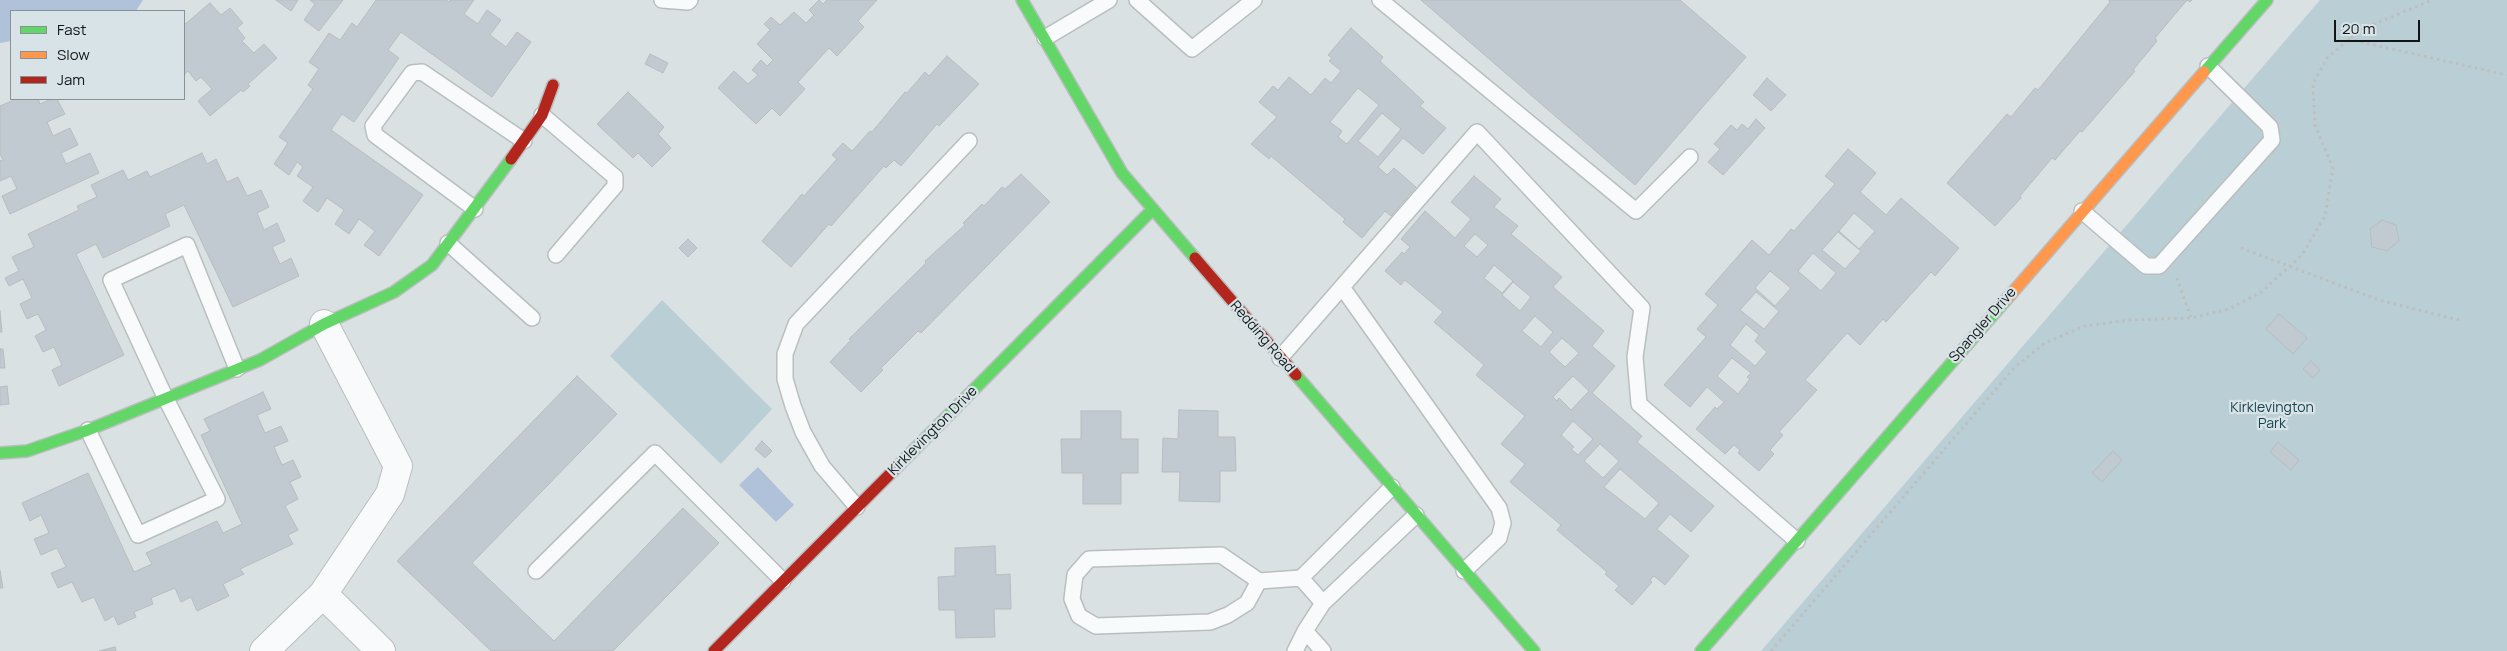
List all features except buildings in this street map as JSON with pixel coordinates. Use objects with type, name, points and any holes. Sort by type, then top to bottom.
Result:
[{"type":"street","name":"Redding Road","points":[[1022,0],[1122,174],[1534,651]]},
{"type":"street","name":"Spangler Drive","points":[[1701,651],[2267,0]]},
{"type":"street","points":[[0,454],[27,451],[88,430],[165,397],[260,360],[324,324],[394,292],[432,265],[542,115],[553,85]]},
{"type":"street","name":"Kirklevington Drive","points":[[714,651],[1152,210]]},
{"type":"street","points":[[264,651],[323,594],[390,494],[398,466],[324,324]]},
{"type":"street","points":[[323,594],[381,651]]},
{"type":"lane","points":[[662,0],[688,2],[690,0]]},
{"type":"lane","points":[[1045,38],[1109,0]]},
{"type":"lane","points":[[1140,1],[1192,49],[1254,0]]},
{"type":"lane","points":[[1380,0],[1636,211],[1690,157]]},
{"type":"lane","points":[[2082,211],[2146,266],[2159,266],[2272,140],[2270,127],[2208,66]]},
{"type":"lane","points":[[475,208],[375,135],[373,126],[412,73],[422,72],[524,141]]},
{"type":"lane","points":[[542,115],[615,177],[615,186],[556,255]]},
{"type":"lane","points":[[1280,358],[1477,132],[1642,308],[1635,357],[1639,404],[1796,541]]},
{"type":"lane","points":[[857,507],[822,466],[803,432],[793,406],[786,379],[786,354],[796,324],[969,141]]},
{"type":"lane","points":[[448,243],[532,318]]},
{"type":"lane","points":[[88,430],[138,535],[217,499],[165,397],[111,280],[187,245],[238,369]]},
{"type":"lane","points":[[1342,287],[1499,508],[1503,523],[1499,538],[1464,571]]},
{"type":"lane","points":[[536,571],[655,453],[783,581]]},
{"type":"lane","points":[[1259,581],[1247,602],[1228,615],[1210,622],[1096,626],[1079,616],[1072,599],[1075,575],[1089,559],[1221,555],[1259,581],[1301,578],[1392,488]]},
{"type":"lane","points":[[1295,651],[1323,603],[1416,515]]},
{"type":"lane","points":[[1301,578],[1323,603]]},
{"type":"lane","points":[[1305,631],[1322,651]]},
{"type":"path","points":[[1771,651],[2014,368],[2045,343],[2084,326],[2130,320],[2191,318],[2229,309],[2260,293],[2302,255],[2324,216],[2333,168],[2315,125],[2313,84],[2327,58],[2348,38],[2360,30],[2432,0]]},
{"type":"path","points":[[2348,38],[2507,75]]},
{"type":"path","points":[[2241,248],[2379,300],[2463,321]]},
{"type":"path","points":[[2169,254],[2191,318]]},
{"type":"green space","name":"Kirklevington Park","points":[[2320,0],[2507,0],[2507,651],[1761,651]]},
{"type":"green space","points":[[662,300],[772,409],[721,464],[610,356]]},
{"type":"water","points":[[0,0],[143,0],[137,10],[10,10],[10,41],[0,43]]},
{"type":"water","points":[[758,467],[794,505],[776,522],[739,485]]},
{"type":"traffic: fast","points":[[1022,0],[1122,173],[1195,258]]},
{"type":"traffic: fast","points":[[2204,72],[2267,0]]},
{"type":"traffic: fast","points":[[0,453],[27,451],[88,430],[260,360],[324,324],[394,292],[432,265],[511,159]]},
{"type":"traffic: fast","points":[[898,466],[1152,210]]},
{"type":"traffic: fast","points":[[1701,651],[2006,300]]},
{"type":"traffic: fast","points":[[1296,375],[1534,651]]},
{"type":"traffic: slow","points":[[2006,300],[2204,72]]},
{"type":"traffic: jam","points":[[511,159],[542,115],[553,85]]},
{"type":"traffic: jam","points":[[1195,258],[1296,375]]},
{"type":"traffic: jam","points":[[714,651],[898,466]]}]
